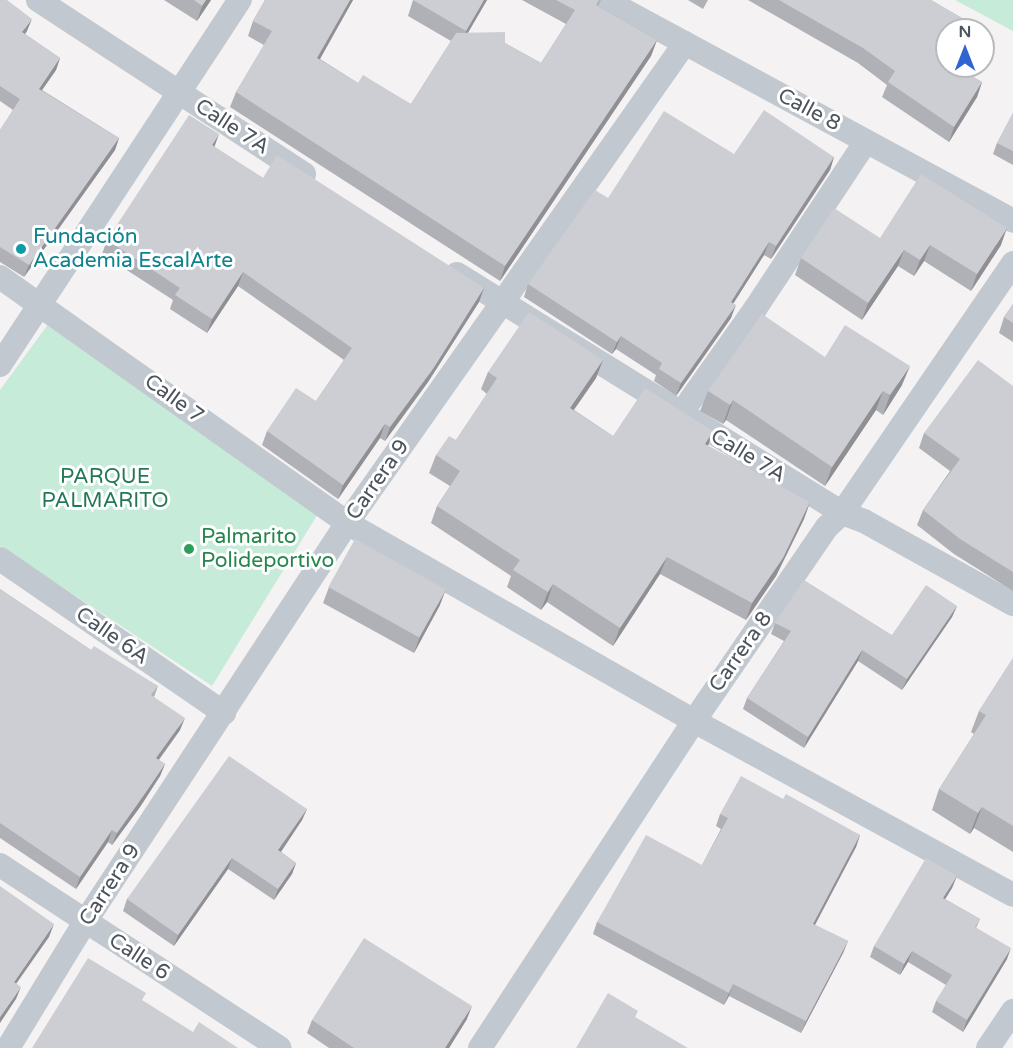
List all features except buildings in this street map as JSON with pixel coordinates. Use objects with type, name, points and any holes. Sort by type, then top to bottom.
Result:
[{"type":"street","name":"Calle 7A","points":[[38,0],[326,188]]},
{"type":"street","points":[[0,364],[240,0]]},
{"type":"street","name":"Calle 8","points":[[604,0],[1013,221]]},
{"type":"street","name":"Carrera 9","points":[[8,1048],[85,922],[347,523],[685,43]]},
{"type":"street","points":[[680,415],[755,309],[866,141]]},
{"type":"street","name":"Calle 7A","points":[[434,259],[680,415],[842,513],[864,521],[1013,604]]},
{"type":"street","name":"Carrera 8","points":[[480,1048],[693,721],[827,527],[842,513],[1013,263]]},
{"type":"street","name":"Calle 7","points":[[0,277],[347,523],[693,721],[1013,895]]},
{"type":"street","name":"Calle 6A","points":[[0,559],[224,713]]},
{"type":"street","name":"Calle 6","points":[[0,865],[280,1048]]},
{"type":"street","points":[[988,1048],[1013,1011]]},
{"type":"green space","points":[[955,0],[1013,0],[1013,31],[995,21],[995,18],[989,18]]},
{"type":"green space","name":"PARQUE PALMARITO","points":[[49,323],[321,509],[212,686],[0,546],[0,390]]},
{"type":"place","name":"Fundación Academia EscalArte","points":[[21,249]]},
{"type":"place","name":"Palmarito Polideportivo","points":[[189,549]]}]
